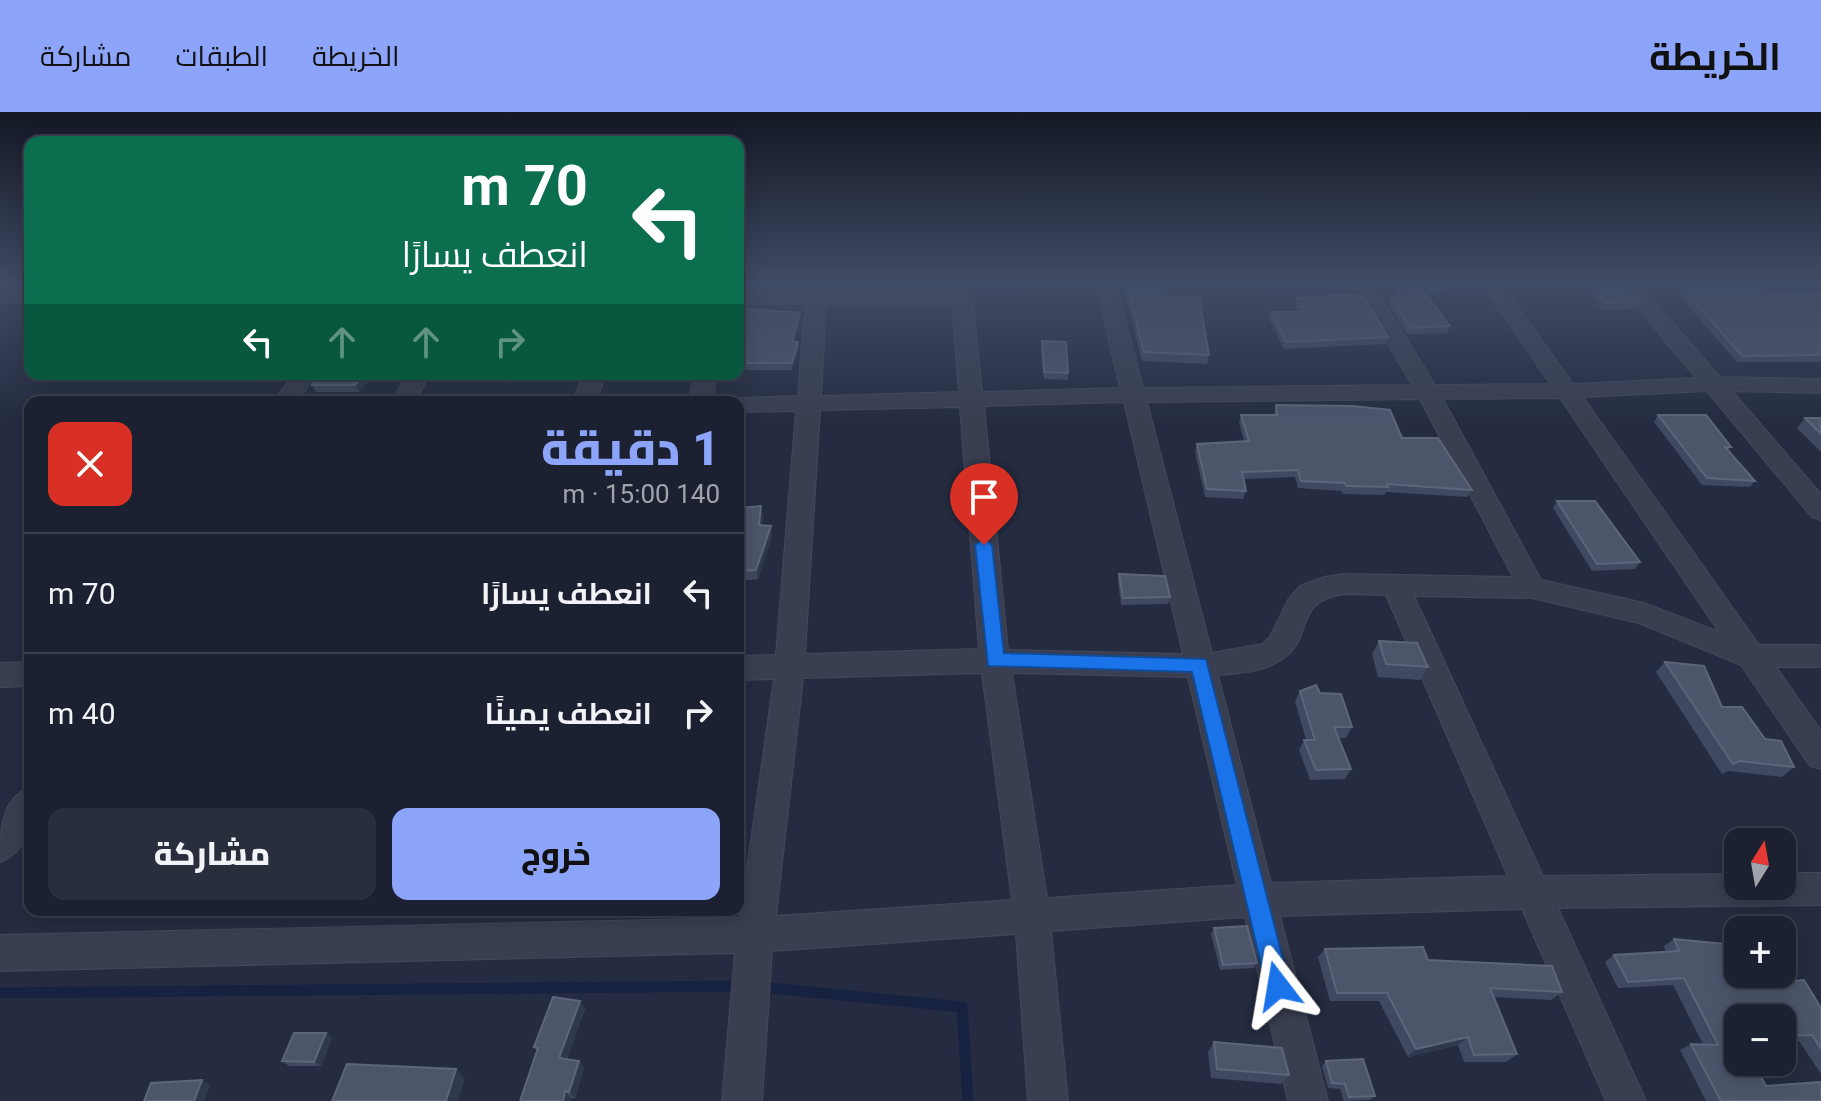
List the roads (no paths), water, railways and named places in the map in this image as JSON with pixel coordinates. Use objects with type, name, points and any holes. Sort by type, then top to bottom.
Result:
[{"type":"street","points":[[742,1101],[755,935],[790,667],[814,330]]},
{"type":"street","points":[[964,330],[995,661],[1032,916],[1048,1101]]},
{"type":"street","points":[[1118,330],[1256,900],[1308,1101]]},
{"type":"street","points":[[1391,330],[1427,391],[1532,588]]},
{"type":"street","points":[[1524,330],[1821,756]]},
{"type":"street","points":[[1668,330],[1821,511]]},
{"type":"street","points":[[744,405],[1135,395],[1567,391],[1714,384],[1821,386]]},
{"type":"street","points":[[744,668],[995,661],[1200,665],[1245,661],[1268,655],[1285,641],[1304,598],[1319,588],[1345,584],[1532,588],[1644,614],[1750,656],[1821,656]]},
{"type":"street","points":[[1396,587],[1626,1101]]},
{"type":"street","points":[[0,675],[24,674]]},
{"type":"street","points":[[0,847],[24,810]]},
{"type":"street","points":[[0,953],[755,935],[1256,900],[1535,892],[1821,889]]},
{"type":"waterway","points":[[0,993],[745,986]]},
{"type":"waterway","points":[[759,987],[962,1007],[968,1101]]}]
